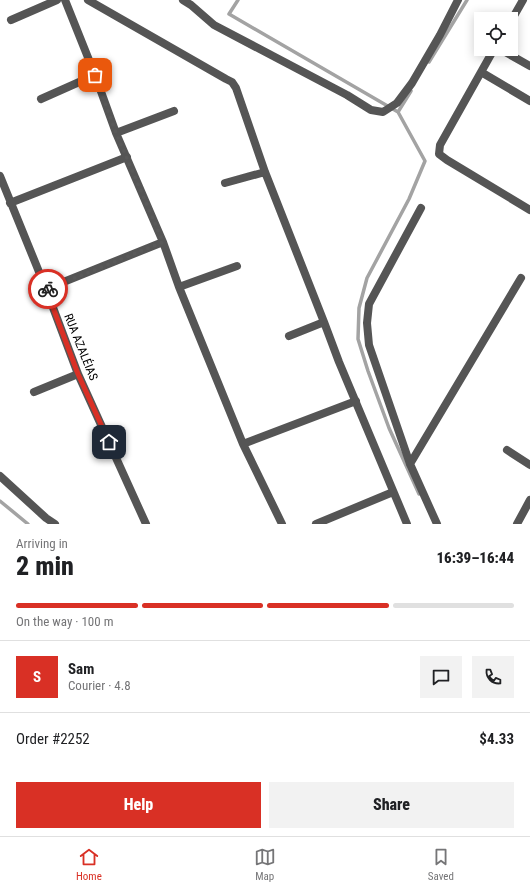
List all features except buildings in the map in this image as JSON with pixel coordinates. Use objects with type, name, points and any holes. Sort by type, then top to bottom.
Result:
[{"type":"street","points":[[12,20],[57,0]]},
{"type":"street","points":[[65,0],[116,133],[163,242],[179,287],[243,444],[282,524]]},
{"type":"street","points":[[88,0],[232,82],[236,88],[265,172],[339,362],[407,524]]},
{"type":"street","points":[[183,0],[214,25],[347,95],[371,110],[384,112],[397,103],[412,83],[440,35],[458,0]]},
{"type":"street","points":[[516,12],[523,0]]},
{"type":"street","points":[[490,56],[440,145],[439,154],[530,210]]},
{"type":"street","points":[[512,56],[530,66]]},
{"type":"street","points":[[481,72],[530,101]]},
{"type":"street","points":[[41,99],[95,75]]},
{"type":"street","points":[[116,133],[174,111]]},
{"type":"street","points":[[10,203],[127,156]]},
{"type":"street","points":[[226,183],[265,172]]},
{"type":"street","name":"RUA AZALÉIAS","points":[[0,176],[46,289],[78,374],[146,524]]},
{"type":"street","points":[[421,208],[369,304],[367,323],[369,346],[410,464],[437,524]]},
{"type":"street","points":[[46,289],[163,242]]},
{"type":"street","points":[[179,287],[237,266]]},
{"type":"street","points":[[410,464],[521,278]]},
{"type":"street","points":[[288,336],[324,322]]},
{"type":"street","points":[[34,392],[78,374]]},
{"type":"street","points":[[243,444],[356,401]]},
{"type":"street","points":[[507,450],[530,465]]},
{"type":"street","points":[[0,476],[46,518],[55,524]]},
{"type":"street","points":[[316,524],[393,492]]},
{"type":"street","points":[[517,524],[530,500]]},
{"type":"waterway","points":[[238,0],[229,14],[398,112],[425,161],[409,199],[367,278],[359,308],[358,339],[389,428],[419,494]]},
{"type":"waterway","points":[[429,62],[467,0]]},
{"type":"waterway","points":[[398,112],[411,91]]},
{"type":"waterway","points":[[0,501],[28,524]]},
{"type":"way so far","points":[[48,289],[163,242],[116,133],[95,75]]},
{"type":"route","points":[[48,289],[46,289],[78,374],[109,442]]}]
